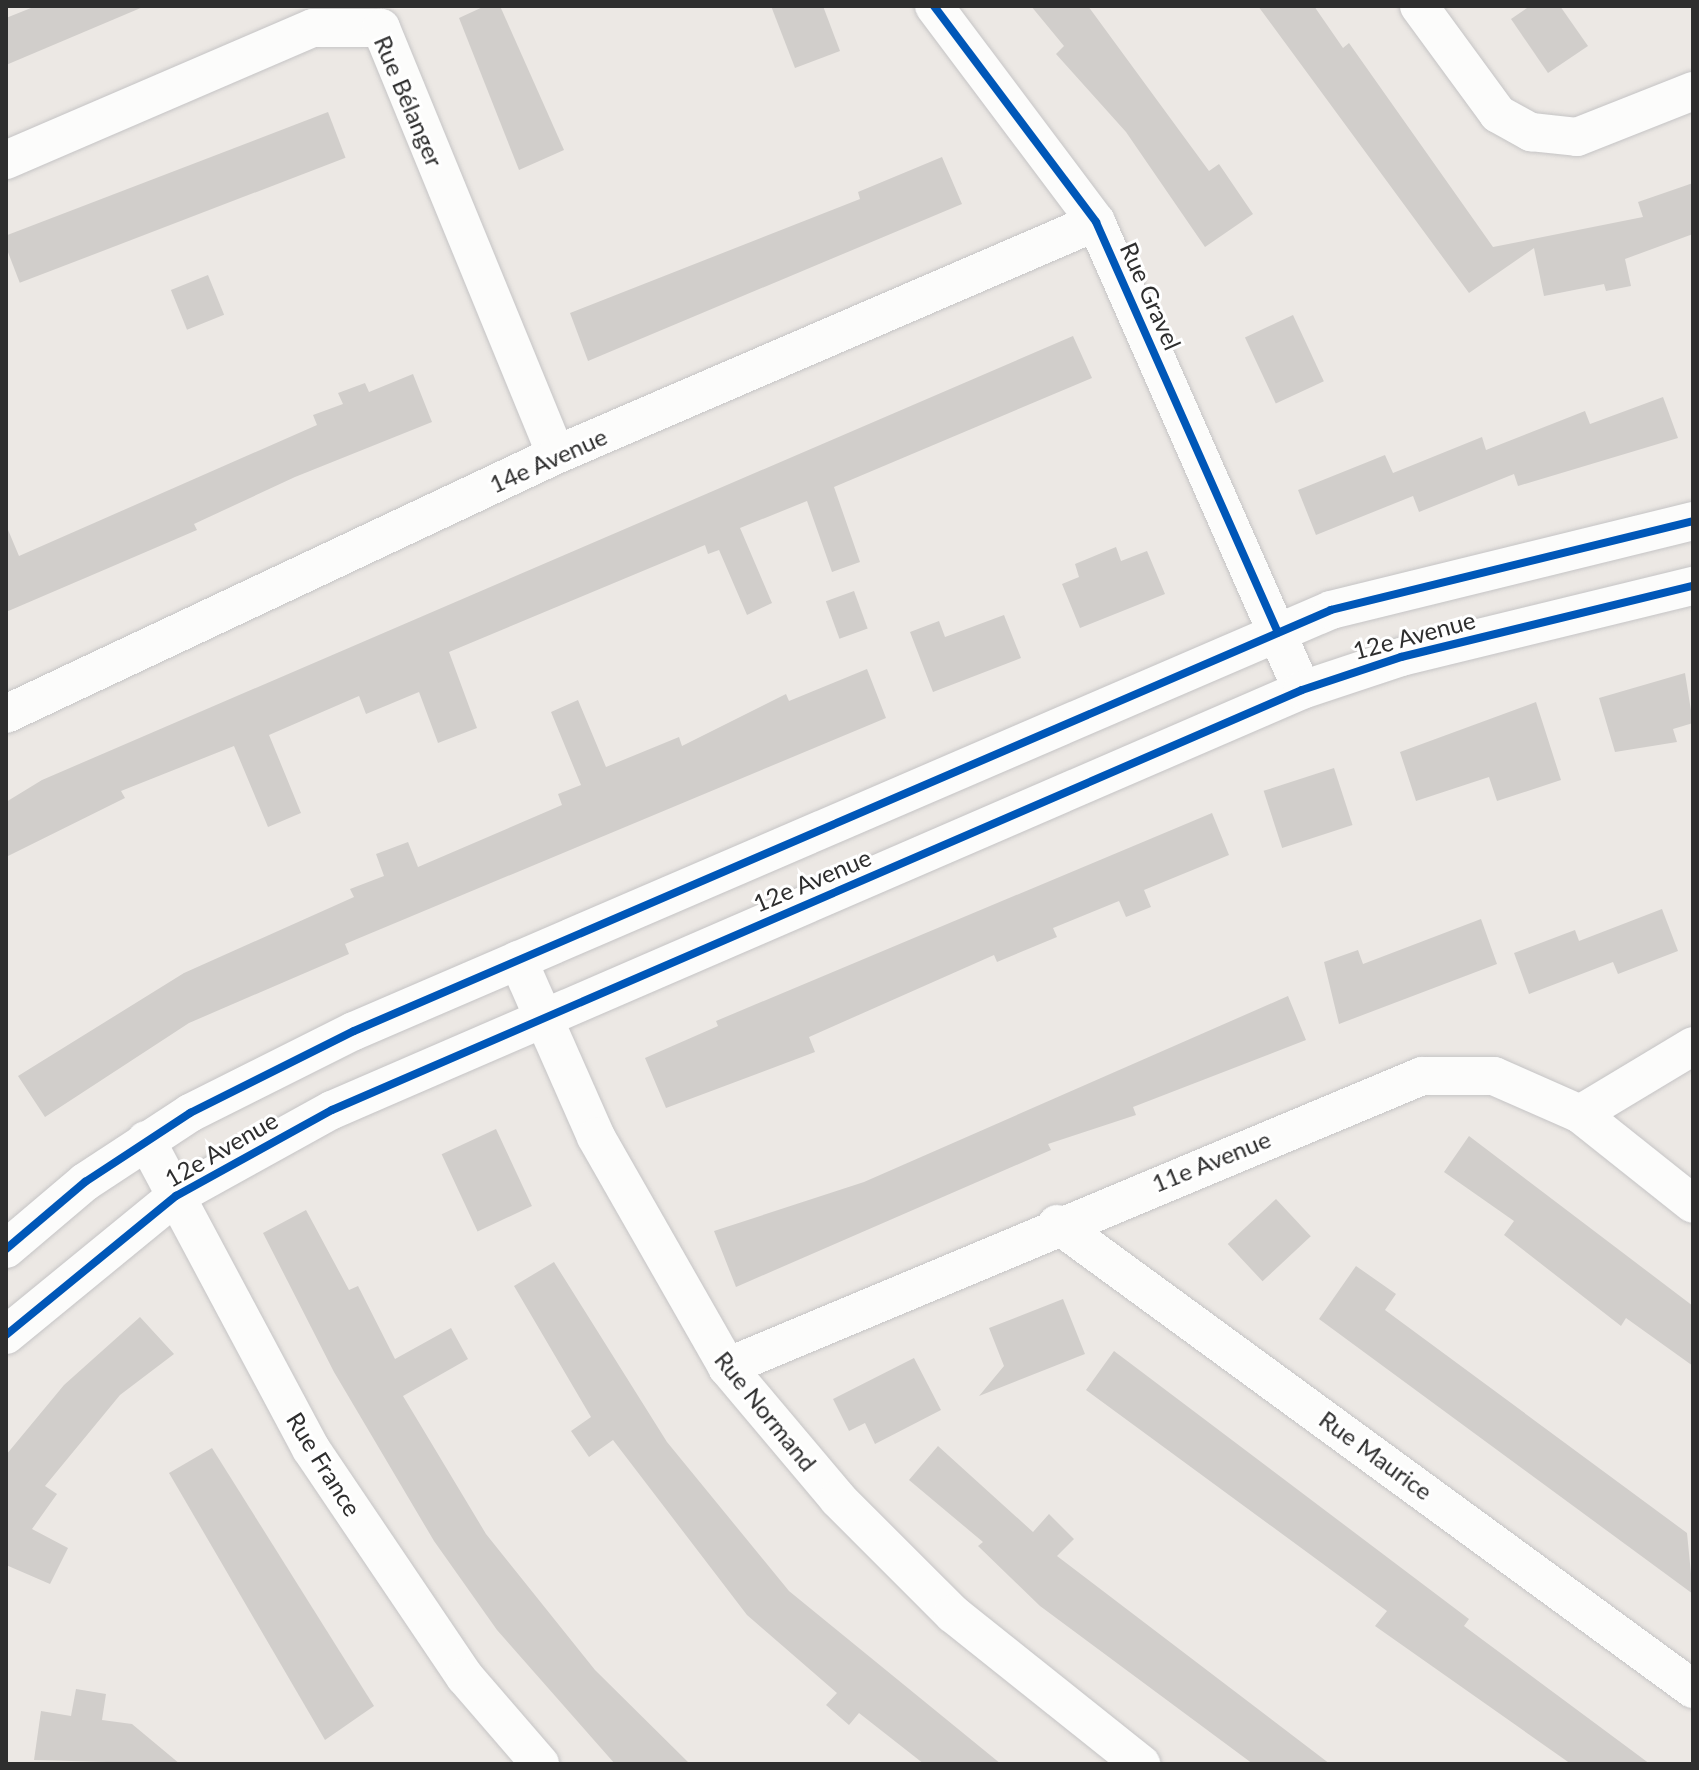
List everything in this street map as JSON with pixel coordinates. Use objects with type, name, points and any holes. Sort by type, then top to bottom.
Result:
[{"type":"street","name":"Rue Gravel","points":[[934,6],[1096,222],[1302,690]]},
{"type":"street","points":[[1419,6],[1498,114],[1531,132],[1577,137],[1693,91]]},
{"type":"street","name":"Rue Bélanger","points":[[6,160],[313,28],[381,28],[556,455]]},
{"type":"street","name":"14e Avenue","points":[[6,714],[556,455],[1096,222]]},
{"type":"street","name":"12e Avenue","points":[[6,1249],[146,1140],[306,1051],[1331,610],[1693,521]]},
{"type":"street","name":"12e Avenue","points":[[6,1335],[176,1196],[332,1110],[1302,690],[1401,657],[1693,586]]},
{"type":"street","name":"Rue Normand","points":[[518,960],[596,1137],[727,1367],[838,1499],[953,1614],[1141,1764]]},
{"type":"street","points":[[1580,1114],[1693,1046]]},
{"type":"street","name":"11e Avenue","points":[[727,1367],[1057,1224],[1422,1076],[1494,1076],[1580,1114],[1693,1204]]},
{"type":"street","name":"Rue France","points":[[146,1140],[311,1449],[465,1677],[540,1764]]},
{"type":"street","name":"Rue Maurice","points":[[1057,1224],[1693,1689]]},
{"type":"building","points":[[36,6],[143,7],[6,65],[6,18]]},
{"type":"building","points":[[485,6],[500,6],[564,150],[519,170],[459,18]]},
{"type":"building","points":[[771,6],[823,6],[840,51],[795,68]]},
{"type":"building","points":[[1031,6],[1088,6],[1209,171],[1219,164],[1253,214],[1205,247],[1126,132],[1056,54],[1064,46]]},
{"type":"building","points":[[1258,6],[1314,6],[1343,48],[1349,43],[1493,247],[1643,217],[1638,202],[1693,183],[1693,234],[1625,259],[1631,286],[1606,291],[1604,284],[1544,296],[1534,248],[1469,293]]},
{"type":"building","points":[[1530,6],[1560,6],[1588,46],[1548,73],[1511,19]]},
{"type":"building","points":[[328,112],[346,158],[20,283],[6,247],[6,236]]},
{"type":"building","points":[[942,157],[962,204],[588,361],[570,313],[860,199],[858,192]]},
{"type":"building","points":[[208,275],[224,315],[187,330],[171,290]]},
{"type":"building","points":[[1293,315],[1324,381],[1276,404],[1245,337]]},
{"type":"building","points":[[1073,336],[1092,378],[834,487],[860,562],[832,572],[807,501],[740,528],[772,603],[747,615],[719,550],[708,554],[705,545],[449,652],[477,728],[438,743],[419,692],[366,714],[359,696],[269,735],[301,813],[268,827],[234,746],[121,791],[125,798],[6,857],[6,802],[42,780]]},
{"type":"building","points":[[413,374],[432,422],[295,477],[194,524],[197,530],[6,612],[6,525],[19,556],[317,425],[313,415],[343,404],[338,393],[365,383],[369,392]]},
{"type":"building","points":[[1663,397],[1678,438],[1518,486],[1514,474],[1419,512],[1413,496],[1316,535],[1298,490],[1385,455],[1393,473],[1482,437],[1486,450],[1585,411],[1590,424]]},
{"type":"building","points":[[1116,547],[1121,561],[1147,551],[1165,594],[1080,628],[1062,584],[1079,577],[1075,564]]},
{"type":"building","points":[[854,591],[868,629],[839,639],[826,601]]},
{"type":"building","points":[[1004,615],[1021,658],[933,692],[910,632],[939,621],[945,637]]},
{"type":"building","points":[[867,669],[886,718],[345,944],[349,954],[189,1023],[45,1117],[18,1076],[184,973],[354,897],[350,889],[384,876],[376,854],[408,842],[418,867],[562,805],[558,794],[581,785],[551,712],[578,700],[606,767],[679,737],[682,746],[786,694],[789,701]]},
{"type":"building","points":[[1685,673],[1693,723],[1673,729],[1677,742],[1615,752],[1599,698]]},
{"type":"building","points":[[1536,702],[1561,780],[1497,801],[1489,777],[1416,801],[1400,752]]},
{"type":"building","points":[[1334,768],[1353,825],[1282,848],[1264,791]]},
{"type":"building","points":[[1212,813],[1229,855],[1144,890],[1151,907],[1126,917],[1119,901],[1053,928],[1057,937],[997,962],[994,955],[809,1037],[815,1052],[666,1108],[645,1058],[718,1026],[716,1021]]},
{"type":"building","points":[[1662,909],[1678,951],[1618,974],[1613,962],[1529,994],[1514,953],[1575,930],[1579,941]]},
{"type":"building","points":[[1481,919],[1497,964],[1339,1024],[1324,962],[1358,950],[1363,964]]},
{"type":"building","points":[[1288,996],[1306,1040],[1133,1107],[1136,1115],[1048,1144],[1051,1150],[736,1287],[714,1231],[864,1182]]},
{"type":"building","points":[[496,1129],[532,1206],[478,1231],[442,1154]]},
{"type":"building","points":[[1469,1136],[1693,1306],[1693,1366],[1626,1318],[1621,1326],[1504,1235],[1514,1221],[1444,1172]]},
{"type":"building","points":[[1276,1199],[1311,1236],[1263,1281],[1228,1244]]},
{"type":"building","points":[[306,1210],[349,1290],[358,1286],[395,1359],[451,1328],[468,1359],[403,1396],[486,1534],[595,1670],[690,1764],[615,1764],[497,1630],[434,1541],[334,1372],[263,1233]]},
{"type":"building","points":[[554,1262],[667,1442],[789,1591],[1001,1764],[924,1764],[859,1713],[849,1725],[826,1705],[837,1693],[747,1615],[613,1440],[589,1457],[571,1431],[591,1417],[514,1286]]},
{"type":"building","points":[[1356,1266],[1396,1294],[1385,1310],[1687,1533],[1693,1594],[1319,1319]]},
{"type":"building","points":[[1063,1299],[1085,1354],[979,1396],[1004,1366],[989,1328]]},
{"type":"building","points":[[140,1317],[174,1354],[120,1395],[45,1486],[57,1494],[32,1529],[68,1548],[50,1584],[6,1565],[6,1455],[64,1385]]},
{"type":"building","points":[[1114,1351],[1469,1619],[1464,1626],[1650,1764],[1571,1764],[1375,1626],[1387,1611],[1086,1390]]},
{"type":"building","points":[[914,1358],[941,1410],[875,1444],[865,1423],[849,1431],[833,1399]]},
{"type":"building","points":[[938,1446],[1033,1532],[1049,1514],[1074,1539],[1057,1556],[1330,1764],[1253,1764],[1040,1606],[978,1546],[983,1542],[909,1480]]},
{"type":"building","points":[[212,1448],[374,1706],[325,1740],[169,1473]]},
{"type":"building","points":[[76,1689],[106,1694],[102,1720],[132,1724],[180,1764],[34,1760],[41,1711],[71,1716]]},
{"type":"cycle path","points":[[934,6],[1096,222],[1278,633]]},
{"type":"cycle path","points":[[6,1249],[85,1182],[190,1113],[354,1031],[1331,610],[1693,521]]},
{"type":"cycle path","points":[[6,1335],[176,1196],[332,1110],[1302,690],[1401,657],[1693,586]]}]
